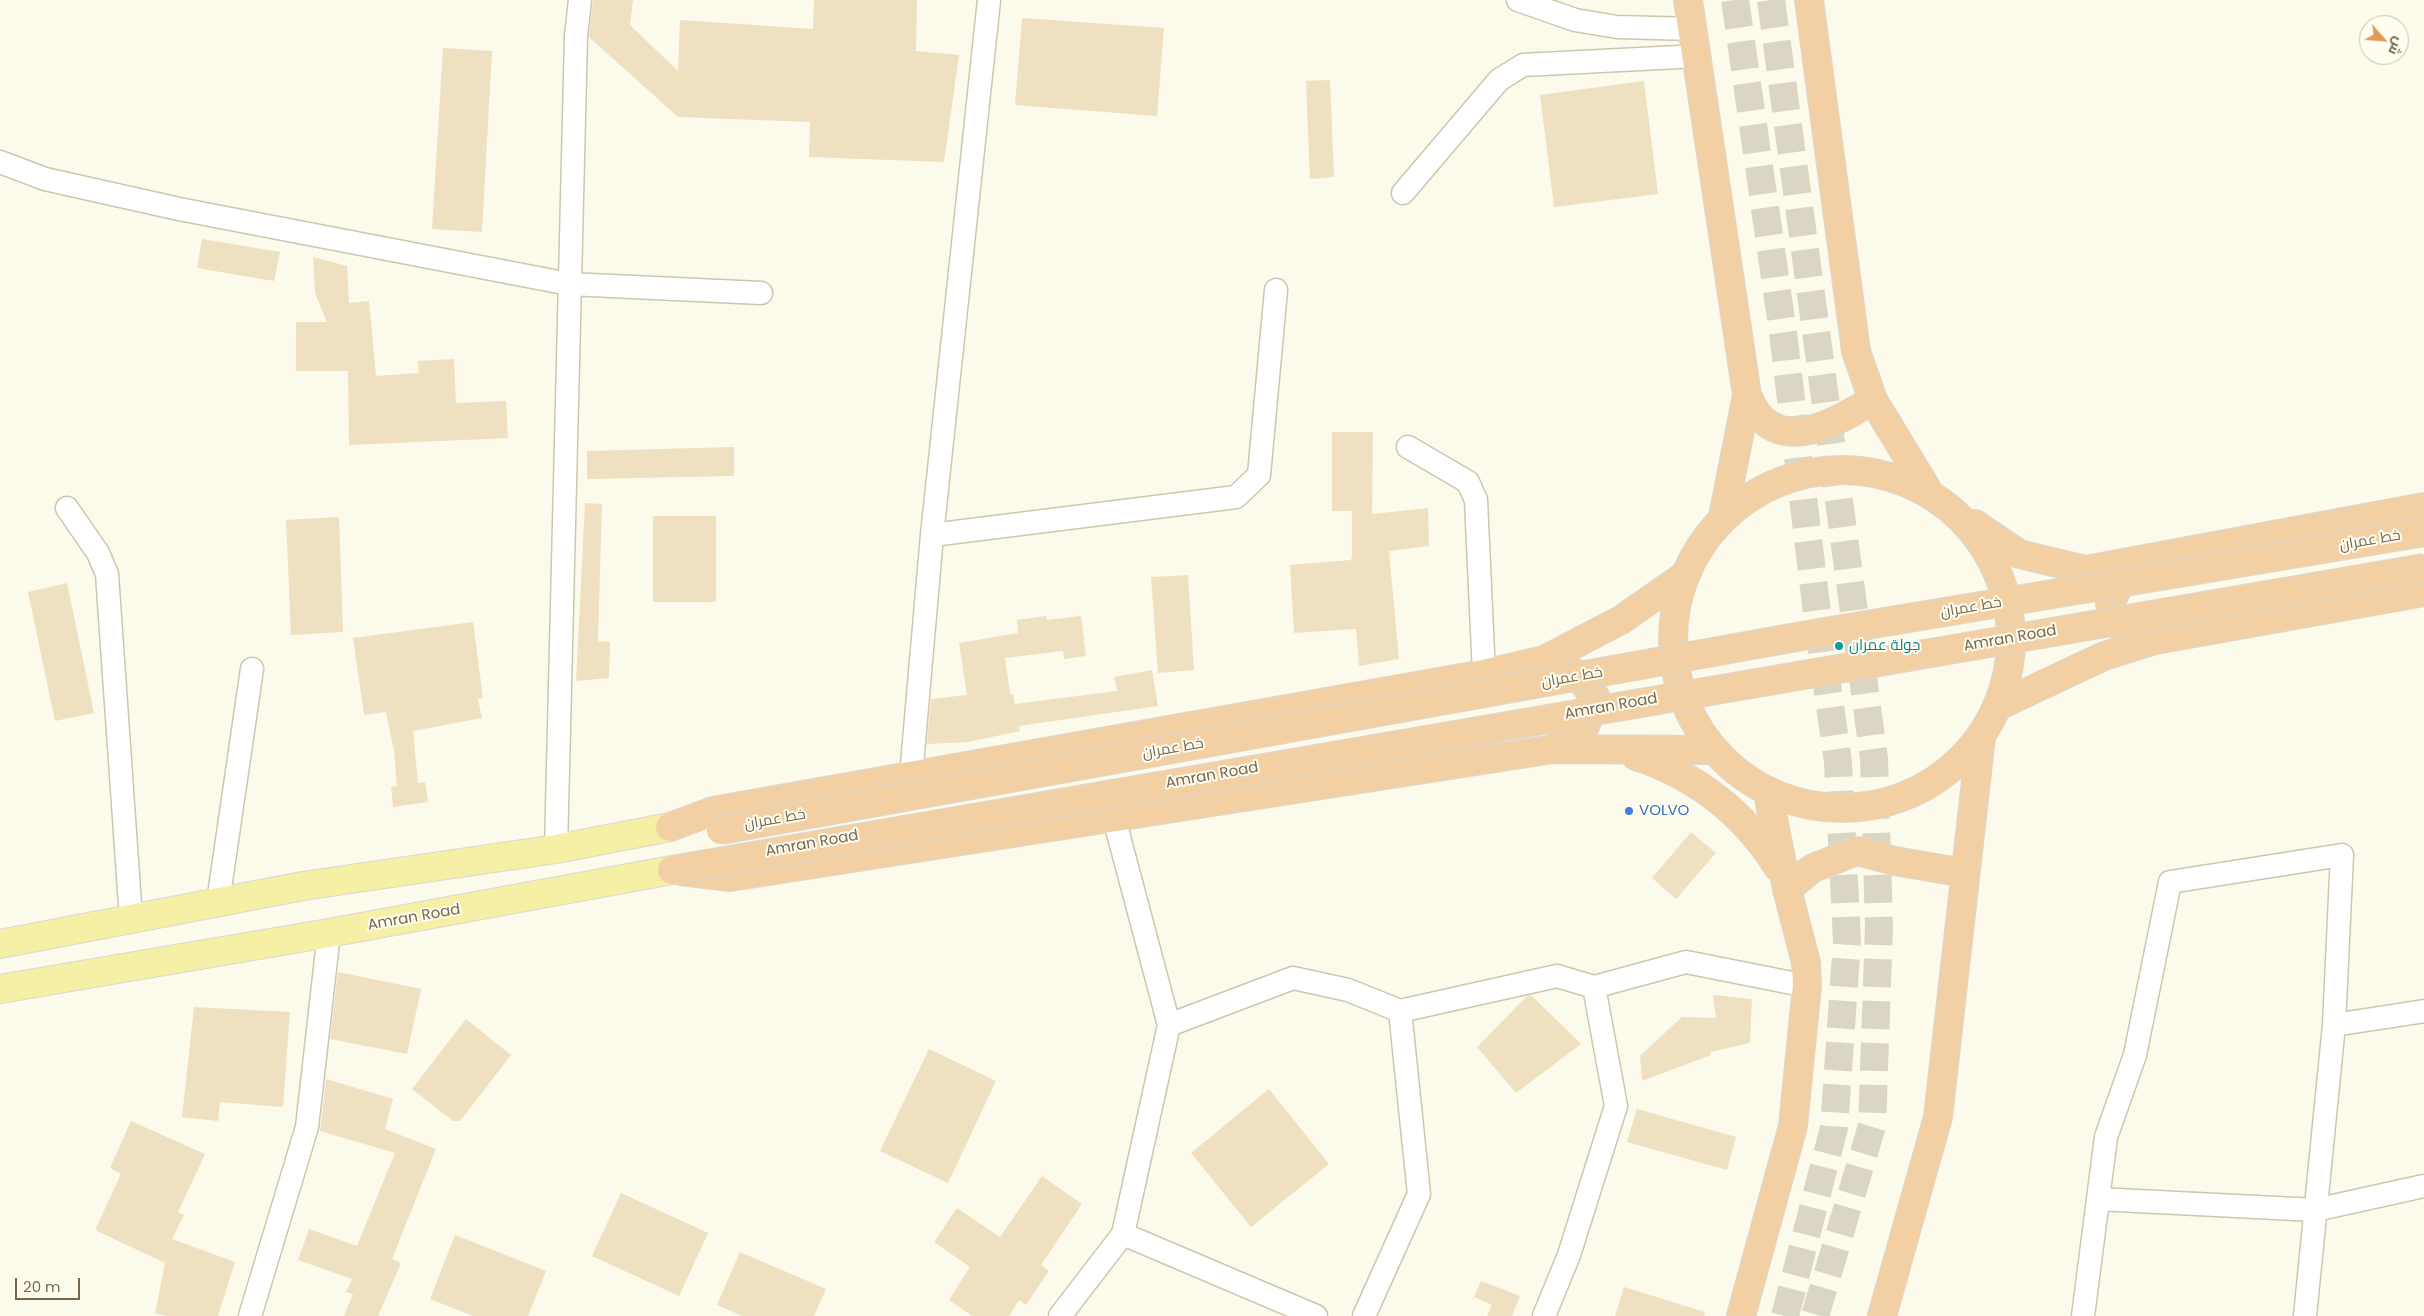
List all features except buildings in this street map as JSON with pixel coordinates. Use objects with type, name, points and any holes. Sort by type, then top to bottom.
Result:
[{"type":"highway","points":[[670,827],[713,811],[1484,674],[1544,660],[1621,620],[1684,576],[1723,517],[1747,395],[1694,29],[1688,0]]},
{"type":"highway","points":[[1809,0],[1856,351],[1873,400],[1927,489]]},
{"type":"highway","points":[[1747,395],[1756,412],[1770,426],[1796,431],[1830,424],[1873,400]]},
{"type":"highway","points":[[1723,517],[1785,478],[1857,468],[1927,489],[1964,517],[2019,554],[2086,570],[2424,507]]},
{"type":"highway","points":[[1882,1316],[1938,1117],[1964,873],[1982,737],[2000,704],[2014,639],[2001,573],[1964,517]]},
{"type":"highway","name":"خط عمران","points":[[670,827],[721,830],[1819,633],[2424,532]]},
{"type":"highway","points":[[2147,558],[2119,585],[2110,604],[2126,634],[2155,640]]},
{"type":"highway","name":"Amran Road","points":[[672,870],[2424,568]]},
{"type":"highway","points":[[1684,576],[1672,637],[1682,697],[1712,750],[1738,775],[1768,793],[1836,810],[1906,798],[1982,737]]},
{"type":"highway","points":[[2000,704],[2104,656],[2155,640],[2424,592]]},
{"type":"highway","points":[[1544,660],[1575,673],[1596,698],[1584,729],[1553,749]]},
{"type":"highway","points":[[672,870],[730,877],[1553,749],[1712,750]]},
{"type":"highway","points":[[1618,750],[1673,770],[1732,810],[1764,846],[1786,883]]},
{"type":"highway","points":[[1741,1316],[1793,1126],[1807,986],[1806,963],[1786,883],[1768,793]]},
{"type":"highway","points":[[1786,883],[1813,868],[1857,851],[1895,861],[1964,873]]},
{"type":"main road","points":[[0,944],[303,886],[556,849],[670,827]]},
{"type":"main road","name":"Amran Road","points":[[0,989],[329,933],[672,870]]},
{"type":"street","points":[[556,849],[576,36],[580,0]]},
{"type":"street","points":[[911,776],[932,535],[989,0]]},
{"type":"street","points":[[1518,0],[1575,20],[1617,27],[1694,29]]},
{"type":"street","points":[[1403,193],[1499,80],[1522,65],[1698,56]]},
{"type":"street","points":[[0,162],[45,179],[179,209],[569,284],[761,293]]},
{"type":"street","points":[[932,535],[1236,497],[1259,475],[1276,290]]},
{"type":"street","points":[[1408,447],[1468,482],[1476,500],[1484,674]]},
{"type":"street","points":[[67,508],[98,553],[107,574],[131,919]]},
{"type":"street","points":[[218,902],[252,669]]},
{"type":"street","points":[[1060,1316],[1123,1234],[1170,1026],[1114,818]]},
{"type":"street","points":[[2083,1316],[2106,1137],[2135,1055],[2170,882],[2342,854],[2334,1025],[2305,1316]]},
{"type":"street","points":[[250,1316],[308,1127],[329,933]]},
{"type":"street","points":[[1170,1026],[1293,978],[1348,990],[1400,1011],[1557,976],[1594,987],[1686,962],[1807,986]]},
{"type":"street","points":[[1544,1316],[1570,1255],[1616,1106],[1594,987]]},
{"type":"street","points":[[1364,1316],[1419,1194],[1400,1011]]},
{"type":"street","points":[[2334,1025],[2424,1011]]},
{"type":"street","points":[[2098,1200],[2315,1210],[2424,1186]]},
{"type":"street","points":[[1123,1234],[1316,1316]]},
{"type":"tunnel","points":[[1735,0],[1783,333],[1819,629],[1838,762],[1847,941],[1834,1128],[1785,1316]]},
{"type":"tunnel","points":[[1771,0],[1874,759],[1879,927],[1872,1126],[1815,1316]]},
{"type":"place","name":"جولة عمران","points":[[1839,646]]},
{"type":"place","name":"VOLVO","points":[[1629,811]]}]
